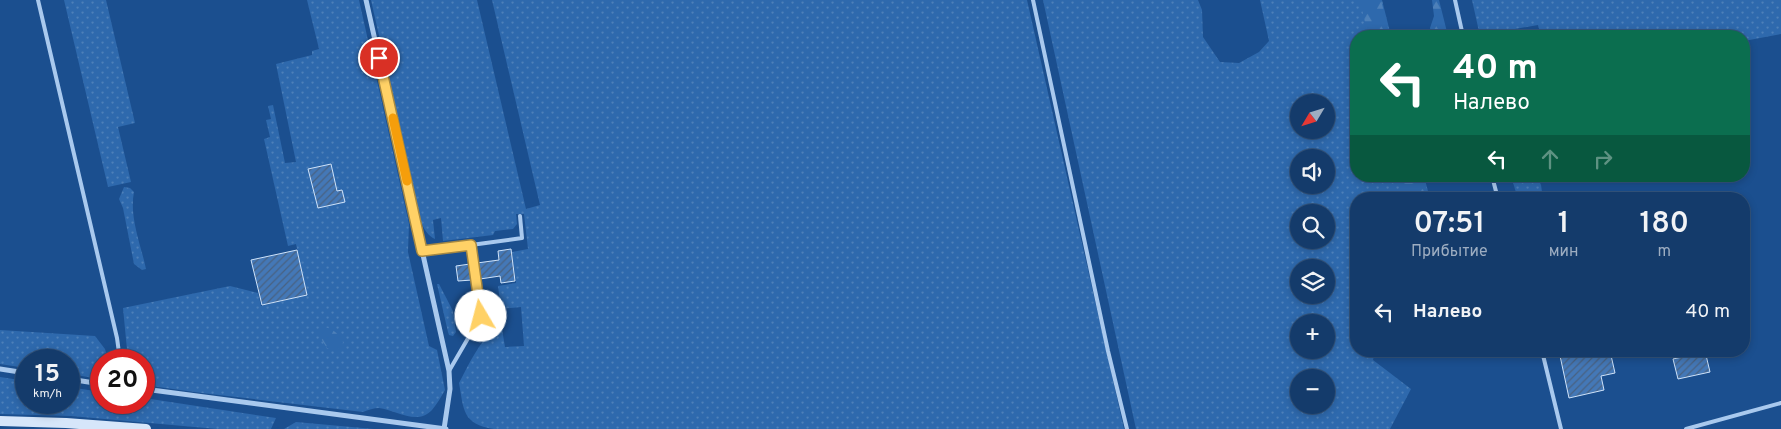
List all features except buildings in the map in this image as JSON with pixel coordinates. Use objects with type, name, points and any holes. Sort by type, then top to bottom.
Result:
[{"type":"main road","points":[[0,421],[66,423],[146,429]]},
{"type":"street","points":[[155,390],[445,429],[450,389],[450,371],[366,0]]},
{"type":"street","points":[[0,369],[15,371]]},
{"type":"lane","points":[[38,0],[118,349]]},
{"type":"lane","points":[[1033,0],[1108,351],[1127,429]]},
{"type":"lane","points":[[1455,0],[1462,30]]},
{"type":"lane","points":[[422,251],[522,238],[520,216]]},
{"type":"lane","points":[[450,371],[481,316],[471,245]]},
{"type":"lane","points":[[1543,357],[1561,429]]},
{"type":"lane","points":[[1686,429],[1781,403]]},
{"type":"green space","points":[[64,0],[106,0],[135,123],[118,127],[131,182],[108,187]]},
{"type":"green space","points":[[307,0],[359,0],[409,224],[408,252],[429,346],[437,350],[445,390],[432,410],[420,417],[406,416],[379,408],[363,412],[155,387],[155,349],[127,349],[123,308],[230,286],[258,293],[261,306],[307,295],[296,244],[288,246],[264,139],[270,137],[266,120],[271,119],[268,106],[273,105],[285,163],[296,162],[276,64],[312,55],[312,51],[319,49]]},
{"type":"green space","points":[[371,0],[477,0],[526,209],[540,205],[492,0],[1027,0],[1124,429],[494,429],[476,424],[466,414],[459,383],[475,353],[485,338],[497,326],[502,329],[505,347],[524,346],[521,307],[501,309],[498,286],[516,283],[512,252],[528,249],[524,214],[516,214],[517,224],[513,229],[495,231],[493,235],[443,241],[441,218],[433,220],[435,239],[426,232],[421,222]]},
{"type":"green space","points":[[1043,0],[1198,0],[1202,10],[1203,37],[1220,62],[1239,63],[1259,52],[1269,41],[1260,0],[1382,0],[1390,30],[1350,30],[1350,182],[1426,182],[1428,192],[1350,192],[1350,357],[1374,357],[1373,360],[1411,389],[1390,429],[1136,429]]},
{"type":"green space","points":[[1360,0],[1381,0],[1388,30],[1367,30]]},
{"type":"green space","points":[[1432,0],[1439,0],[1446,30],[1430,30],[1434,16]]},
{"type":"green space","points":[[1472,0],[1781,0],[1781,34],[1750,40],[1750,30],[1539,30],[1538,25],[1509,30],[1479,30]]},
{"type":"green space","points":[[1399,182],[1424,182],[1426,192],[1401,192]]},
{"type":"green space","points":[[1513,182],[1540,182],[1542,192],[1516,192]]},
{"type":"green space","points":[[124,187],[130,188],[134,192],[134,221],[146,269],[142,270],[134,264],[123,208],[119,199]]},
{"type":"green space","points":[[437,284],[439,284],[453,311],[456,332],[453,336],[449,335],[448,332]]},
{"type":"green space","points":[[324,327],[338,334],[343,342],[342,347],[336,350],[327,348],[318,331]]},
{"type":"green space","points":[[0,330],[95,336],[105,349],[90,349],[90,377],[80,376],[80,349],[15,349],[15,366],[0,364]]},
{"type":"green space","points":[[0,377],[15,379],[15,414],[80,414],[80,389],[90,390],[90,414],[155,414],[155,400],[276,418],[271,429],[217,429],[71,416],[0,414]]},
{"type":"green space","points":[[296,422],[374,429],[284,429]]},
{"type":"slow traffic","points":[[393,118],[407,181]]},
{"type":"route","points":[[379,58],[422,251],[471,245],[481,316]]}]
